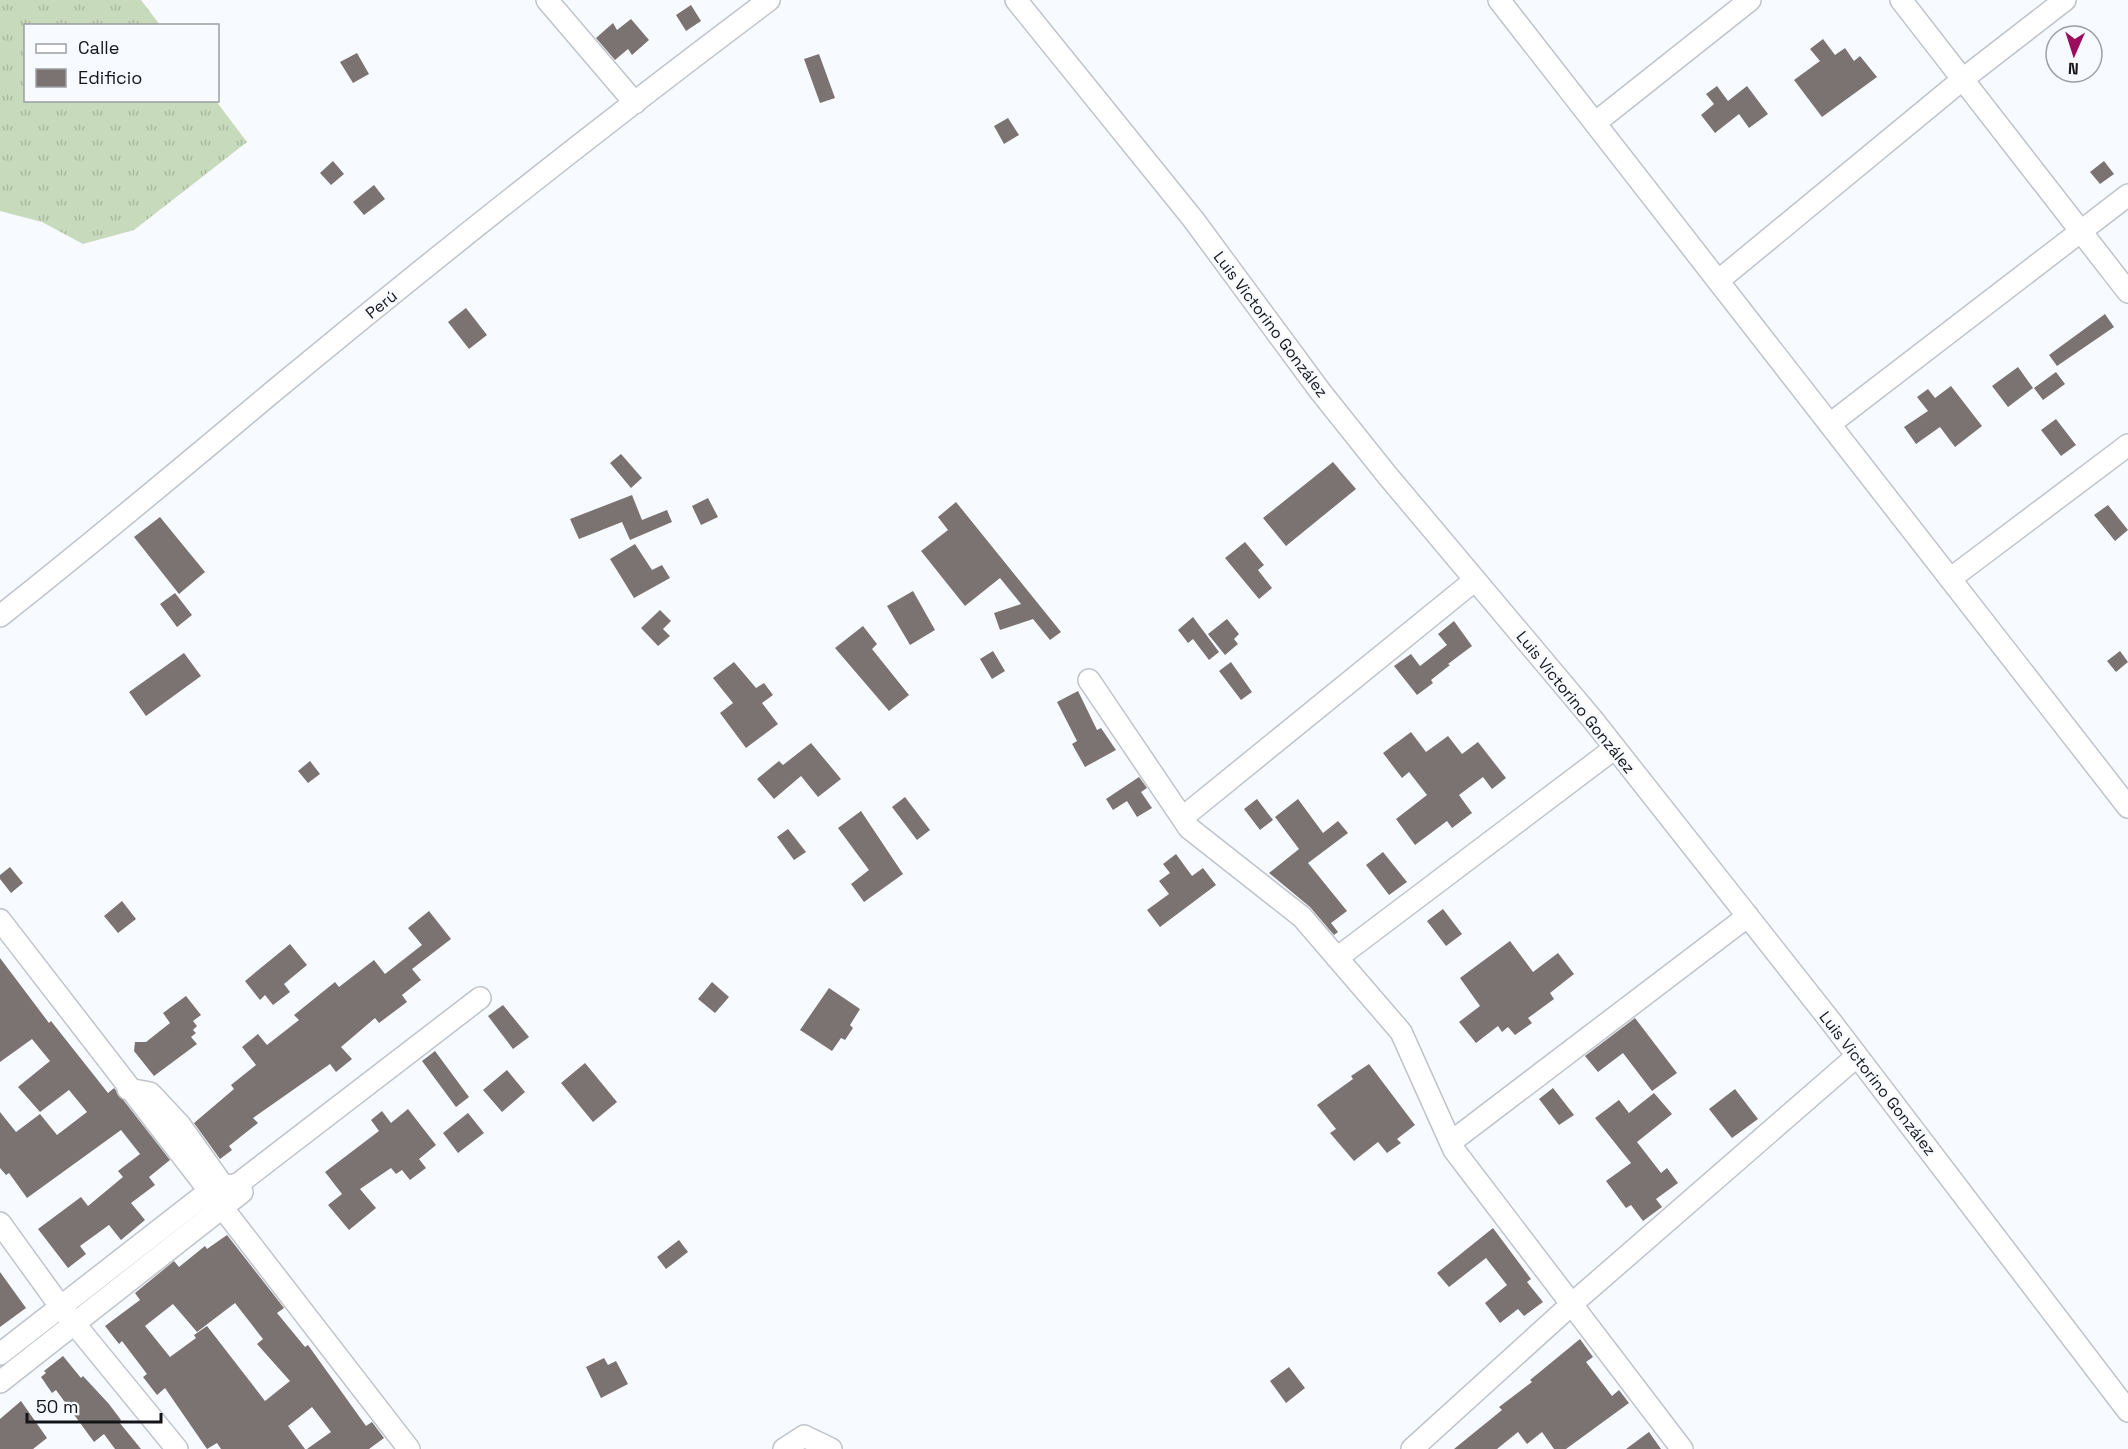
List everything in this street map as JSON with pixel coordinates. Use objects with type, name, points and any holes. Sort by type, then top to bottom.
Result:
[{"type":"street","points":[[547,0],[635,103]]},
{"type":"street","name":"Perú","points":[[0,616],[175,476],[275,391],[464,238],[769,0]]},
{"type":"street","name":"Luis Victorino González","points":[[1016,0],[1179,201],[1387,475],[1615,748],[1748,916],[2128,1411]]},
{"type":"street","points":[[1499,0],[2128,807]]},
{"type":"street","points":[[1595,123],[1750,0]]},
{"type":"street","points":[[1901,0],[2128,292]]},
{"type":"street","points":[[1718,281],[1963,80],[2065,0]]},
{"type":"street","points":[[1830,424],[2128,195]]},
{"type":"street","points":[[1950,579],[2128,445]]},
{"type":"street","points":[[1182,818],[1475,580]]},
{"type":"street","points":[[1089,680],[1189,828],[1302,917],[1401,1032],[1451,1142],[1682,1449]]},
{"type":"street","points":[[1338,958],[1615,748]]},
{"type":"street","points":[[1451,1142],[1748,916]]},
{"type":"street","points":[[0,920],[128,1089],[150,1093],[180,1125],[228,1189]]},
{"type":"street","points":[[0,1354],[60,1306],[228,1189],[480,998]]},
{"type":"street","points":[[1412,1449],[1573,1303],[1857,1056]]},
{"type":"street","points":[[0,1382],[222,1209],[228,1189]]},
{"type":"street","points":[[222,1209],[409,1449]]},
{"type":"street","points":[[0,1223],[60,1306],[177,1449]]},
{"type":"street","points":[[784,1449],[804,1436],[831,1449]]},
{"type":"green space","points":[[0,0],[141,0],[159,24],[24,24],[24,102],[217,102],[247,142],[134,230],[83,244],[42,222],[0,211]]},
{"type":"building","points":[[691,5],[701,21],[686,31],[676,15]]},
{"type":"building","points":[[631,19],[649,40],[632,55],[628,49],[615,60],[596,38],[613,23],[617,30]]},
{"type":"building","points":[[1823,39],[1835,55],[1845,48],[1854,61],[1860,56],[1877,77],[1822,117],[1794,80],[1820,61],[1810,49]]},
{"type":"building","points":[[357,53],[369,74],[353,83],[340,62]]},
{"type":"building","points":[[819,54],[835,98],[820,103],[804,59]]},
{"type":"building","points":[[1717,86],[1728,101],[1747,86],[1768,114],[1749,128],[1739,114],[1715,133],[1701,115],[1714,104],[1706,94]]},
{"type":"building","points":[[1008,118],[1019,135],[1004,144],[994,126]]},
{"type":"building","points":[[333,161],[344,174],[331,185],[320,173]]},
{"type":"building","points":[[2104,161],[2114,174],[2100,184],[2090,172]]},
{"type":"building","points":[[374,185],[385,199],[364,215],[353,202]]},
{"type":"building","points":[[466,308],[487,335],[469,349],[448,322]]},
{"type":"building","points":[[2105,314],[2114,327],[2057,366],[2049,355]]},
{"type":"building","points":[[2018,367],[2033,388],[2008,407],[1992,386]]},
{"type":"building","points":[[2056,372],[2065,384],[2043,400],[2034,388]]},
{"type":"building","points":[[1951,386],[1982,426],[1955,447],[1940,427],[1916,444],[1904,427],[1928,411],[1917,397],[1928,389],[1935,398]]},
{"type":"building","points":[[2056,419],[2076,445],[2061,456],[2041,430]]},
{"type":"building","points":[[621,454],[642,478],[631,488],[610,463]]},
{"type":"building","points":[[1333,462],[1356,489],[1286,546],[1263,518]]},
{"type":"building","points":[[632,495],[642,520],[667,510],[672,522],[630,540],[622,522],[579,539],[570,519]]},
{"type":"building","points":[[708,498],[718,517],[701,525],[692,506]]},
{"type":"building","points":[[956,502],[1061,632],[1050,640],[1033,619],[1000,630],[994,613],[1021,604],[1000,578],[965,606],[921,551],[948,530],[938,517]]},
{"type":"building","points":[[2108,505],[2128,530],[2115,541],[2094,515]]},
{"type":"building","points":[[160,517],[205,572],[179,594],[134,537]]},
{"type":"building","points":[[1245,542],[1264,565],[1258,570],[1272,588],[1259,599],[1225,558]]},
{"type":"building","points":[[635,544],[652,570],[662,565],[670,578],[634,598],[610,559]]},
{"type":"building","points":[[913,591],[935,630],[910,645],[887,606]]},
{"type":"building","points":[[175,593],[192,615],[177,627],[160,604]]},
{"type":"building","points":[[660,610],[671,621],[663,629],[670,636],[658,646],[641,628]]},
{"type":"building","points":[[1193,617],[1219,652],[1209,660],[1193,639],[1188,643],[1178,630]]},
{"type":"building","points":[[1227,619],[1239,634],[1234,639],[1238,644],[1225,655],[1208,634]]},
{"type":"building","points":[[1454,621],[1472,646],[1448,664],[1450,665],[1431,680],[1433,683],[1417,695],[1394,666],[1411,654],[1420,666],[1447,645],[1438,634]]},
{"type":"building","points":[[863,626],[877,644],[872,649],[909,695],[889,711],[835,648]]},
{"type":"building","points":[[993,651],[1005,671],[992,679],[980,659]]},
{"type":"building","points":[[2120,651],[2128,662],[2116,672],[2107,661]]},
{"type":"building","points":[[184,653],[201,676],[146,716],[129,692]]},
{"type":"building","points":[[734,662],[756,688],[764,683],[773,695],[762,703],[778,724],[746,748],[720,713],[733,703],[713,678]]},
{"type":"building","points":[[1231,662],[1252,692],[1241,700],[1219,671]]},
{"type":"building","points":[[1078,691],[1097,730],[1101,728],[1116,750],[1085,767],[1072,744],[1077,741],[1057,702]]},
{"type":"building","points":[[1411,732],[1426,752],[1448,736],[1462,754],[1478,742],[1506,778],[1492,789],[1483,777],[1459,795],[1472,813],[1452,828],[1447,821],[1415,845],[1396,819],[1427,795],[1409,772],[1402,778],[1383,753]]},
{"type":"building","points":[[811,743],[841,779],[818,797],[801,776],[774,799],[757,779],[779,761],[783,765]]},
{"type":"building","points":[[310,761],[320,774],[308,783],[298,771]]},
{"type":"building","points":[[1139,777],[1147,788],[1141,792],[1152,808],[1137,817],[1127,801],[1113,810],[1106,799]]},
{"type":"building","points":[[905,797],[930,830],[917,840],[892,807]]},
{"type":"building","points":[[1257,799],[1273,820],[1260,830],[1244,809]]},
{"type":"building","points":[[1298,799],[1323,833],[1338,821],[1348,833],[1308,863],[1347,911],[1331,923],[1338,932],[1334,935],[1310,907],[1269,873],[1299,849],[1275,817]]},
{"type":"building","points":[[861,811],[903,874],[864,902],[851,884],[869,870],[838,828]]},
{"type":"building","points":[[788,829],[806,852],[794,860],[777,837]]},
{"type":"building","points":[[1383,852],[1407,882],[1389,895],[1366,865]]},
{"type":"building","points":[[1176,854],[1192,876],[1203,868],[1216,885],[1160,927],[1147,910],[1169,894],[1159,881],[1170,873],[1163,864]]},
{"type":"building","points":[[10,867],[23,883],[11,893],[0,879],[0,875]]},
{"type":"building","points":[[122,901],[136,919],[118,933],[104,916]]},
{"type":"building","points":[[1443,909],[1462,934],[1446,946],[1427,921]]},
{"type":"building","points":[[429,911],[451,939],[412,969],[421,980],[402,995],[407,1002],[379,1023],[375,1018],[341,1047],[352,1059],[336,1072],[330,1064],[253,1118],[258,1123],[229,1146],[232,1150],[220,1159],[194,1123],[234,1089],[231,1085],[256,1065],[242,1047],[258,1034],[267,1045],[299,1020],[294,1015],[335,982],[339,987],[374,960],[385,974],[422,945],[408,928]]},
{"type":"building","points":[[1510,941],[1533,972],[1558,953],[1574,974],[1550,993],[1554,999],[1528,1018],[1532,1023],[1515,1035],[1508,1027],[1502,1032],[1498,1026],[1476,1043],[1459,1022],[1480,1006],[1460,978]]},
{"type":"building","points":[[290,944],[307,965],[284,984],[290,992],[273,1005],[265,995],[260,1000],[245,981]]},
{"type":"building","points":[[0,958],[49,1023],[51,1021],[108,1093],[114,1088],[170,1160],[149,1177],[155,1185],[131,1203],[145,1220],[121,1240],[109,1225],[80,1246],[86,1254],[68,1268],[38,1229],[81,1197],[88,1206],[123,1177],[118,1171],[140,1154],[121,1130],[27,1198],[9,1173],[6,1175],[0,1168],[0,1112],[16,1132],[40,1114],[57,1135],[87,1112],[69,1090],[40,1112],[18,1087],[50,1061],[32,1039],[0,1062]]},
{"type":"building","points":[[712,982],[729,997],[715,1013],[698,999]]},
{"type":"building","points":[[829,988],[860,1009],[850,1025],[853,1028],[845,1040],[841,1038],[832,1051],[800,1030]]},
{"type":"building","points":[[186,996],[201,1015],[193,1021],[197,1026],[193,1030],[196,1033],[191,1037],[197,1044],[154,1076],[134,1051],[135,1042],[146,1042],[170,1023],[163,1013]]},
{"type":"building","points":[[503,1005],[529,1037],[513,1049],[488,1016]]},
{"type":"building","points":[[1635,1018],[1677,1073],[1652,1091],[1623,1053],[1598,1072],[1585,1056]]},
{"type":"building","points":[[435,1051],[469,1097],[456,1107],[422,1061]]},
{"type":"building","points":[[585,1063],[617,1102],[593,1122],[561,1083]]},
{"type":"building","points":[[1369,1064],[1415,1125],[1397,1139],[1401,1143],[1387,1153],[1378,1142],[1354,1161],[1330,1133],[1336,1129],[1317,1105],[1353,1079],[1351,1076]]},
{"type":"building","points":[[507,1070],[525,1092],[502,1112],[483,1090]]},
{"type":"building","points":[[1553,1088],[1574,1115],[1559,1125],[1539,1099]]},
{"type":"building","points":[[1735,1089],[1758,1119],[1732,1138],[1709,1109]]},
{"type":"building","points":[[1654,1093],[1672,1114],[1637,1142],[1661,1173],[1667,1168],[1678,1183],[1656,1199],[1662,1207],[1643,1221],[1631,1205],[1626,1208],[1606,1181],[1631,1163],[1595,1118],[1619,1100],[1629,1113]]},
{"type":"building","points":[[408,1109],[436,1145],[419,1159],[426,1168],[410,1180],[402,1170],[396,1174],[391,1168],[360,1189],[376,1208],[349,1230],[328,1205],[342,1194],[325,1172],[379,1131],[371,1120],[382,1111],[391,1123]]},
{"type":"building","points":[[468,1113],[484,1133],[458,1153],[443,1133]]},
{"type":"building","points":[[1493,1228],[1531,1279],[1527,1282],[1543,1302],[1524,1316],[1518,1309],[1500,1323],[1485,1303],[1507,1285],[1486,1258],[1449,1287],[1437,1273]]},
{"type":"building","points":[[227,1235],[284,1308],[277,1313],[305,1347],[308,1345],[366,1426],[372,1422],[384,1438],[369,1449],[307,1449],[331,1432],[312,1407],[288,1426],[305,1449],[221,1449],[217,1443],[207,1449],[165,1388],[157,1395],[143,1377],[147,1374],[122,1341],[119,1344],[105,1326],[140,1300],[135,1293],[174,1261],[179,1267],[205,1246],[207,1249]],"holes":[[[235,1303],[263,1339],[257,1344],[290,1381],[265,1401],[207,1326],[194,1335],[196,1338],[170,1357],[145,1326],[173,1304],[197,1332]]]},
{"type":"building","points":[[679,1240],[688,1252],[666,1269],[657,1257]]},
{"type":"building","points":[[0,1272],[26,1308],[0,1327]]},
{"type":"building","points":[[1580,1339],[1593,1357],[1586,1362],[1612,1396],[1619,1390],[1629,1403],[1566,1449],[1554,1449],[1542,1432],[1527,1444],[1518,1432],[1497,1449],[1454,1449],[1502,1410],[1499,1407],[1532,1382],[1530,1380]]},
{"type":"building","points":[[63,1356],[81,1378],[83,1376],[109,1404],[121,1420],[119,1422],[141,1449],[115,1449],[104,1434],[94,1442],[56,1390],[52,1393],[41,1377],[46,1373],[44,1371]]},
{"type":"building","points":[[604,1358],[608,1365],[616,1361],[628,1384],[601,1398],[586,1367]]},
{"type":"building","points":[[1289,1367],[1305,1388],[1286,1403],[1270,1381]]},
{"type":"building","points":[[21,1401],[47,1438],[33,1449],[0,1449],[0,1419]]},
{"type":"building","points":[[1649,1432],[1661,1449],[1626,1449]]}]
